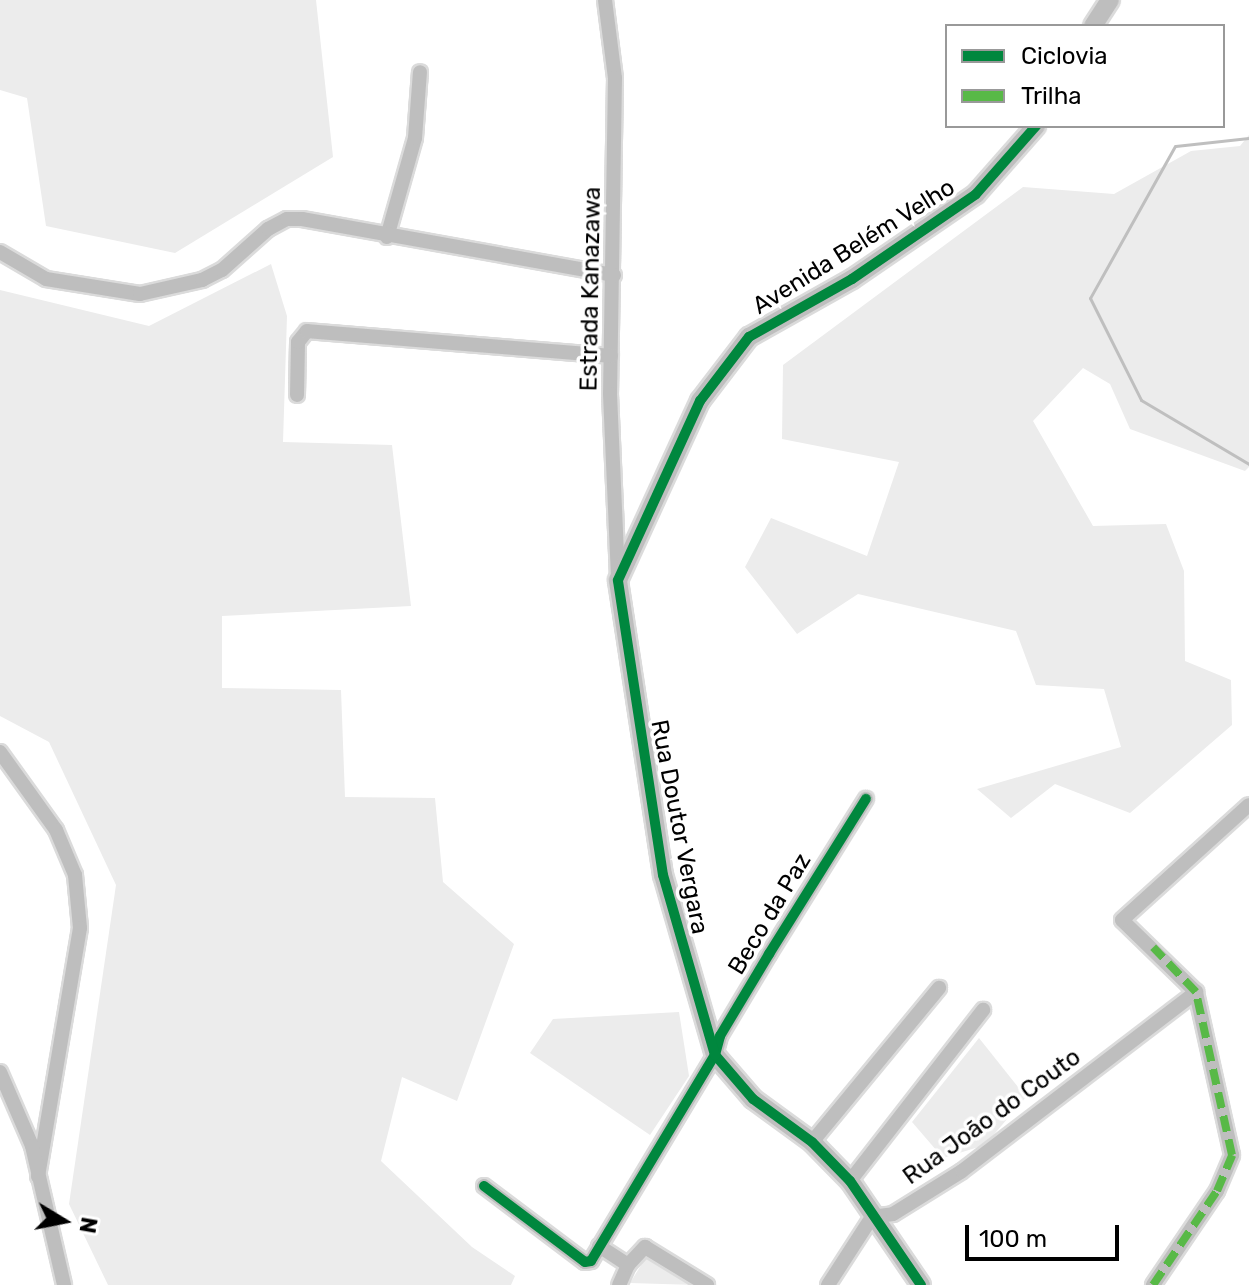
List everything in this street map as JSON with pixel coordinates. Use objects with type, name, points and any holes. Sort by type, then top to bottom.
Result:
[{"type":"main road","points":[[1094,24],[1110,0]]},
{"type":"main road","name":"Avenida Belém Velho","points":[[618,580],[700,401],[749,337],[852,279],[976,194],[1034,128]]},
{"type":"main road","name":"Rua Doutor Vergara","points":[[618,580],[663,875],[715,1055],[753,1099],[812,1142],[850,1181],[921,1285]]},
{"type":"street","name":"Estrada Kanazawa","points":[[605,0],[615,78],[611,356],[618,580]]},
{"type":"street","points":[[387,237],[415,138],[420,72]]},
{"type":"street","points":[[0,252],[46,279],[140,294],[202,280],[287,219],[614,275]]},
{"type":"street","points":[[297,395],[298,342],[307,331],[611,356]]},
{"type":"street","points":[[0,752],[56,830],[75,875],[80,928],[38,1176]]},
{"type":"street","name":"Beco da Paz","points":[[599,1246],[715,1055],[720,1036],[866,799]]},
{"type":"street","points":[[1153,1285],[1231,1168],[1196,992],[1122,920],[1249,805]]},
{"type":"street","points":[[812,1142],[939,988]]},
{"type":"street","name":"Rua João do Couto","points":[[872,1217],[893,1214],[962,1171],[1196,992]]},
{"type":"street","points":[[850,1181],[983,1010]]},
{"type":"street","points":[[0,1072],[32,1146],[64,1285]]},
{"type":"street","points":[[484,1186],[585,1262],[599,1246],[628,1265]]},
{"type":"street","points":[[828,1285],[872,1217]]},
{"type":"street","points":[[619,1285],[628,1265],[645,1247],[707,1285]]},
{"type":"shaded area","points":[[0,0],[316,0],[333,157],[175,253],[46,226],[27,98],[0,90]]},
{"type":"shaded area","points":[[1249,135],[1249,467],[1245,471],[1130,429],[1110,384],[1083,368],[1033,421],[1093,526],[1166,524],[1184,571],[1185,661],[1231,680],[1232,725],[1130,813],[1055,784],[1011,818],[977,789],[1121,747],[1104,689],[1036,685],[1016,631],[858,594],[797,634],[745,567],[771,518],[867,556],[899,462],[782,439],[783,365],[1023,187],[1114,194],[1191,151],[1240,146]]},
{"type":"shaded area","points":[[271,264],[287,316],[283,442],[392,445],[411,606],[222,616],[222,688],[341,690],[345,797],[435,798],[443,882],[514,944],[457,1101],[402,1077],[381,1161],[472,1247],[515,1276],[511,1285],[108,1285],[69,1204],[116,885],[49,742],[0,716],[0,290],[149,326]]},
{"type":"shaded area","points":[[679,1012],[689,1076],[650,1135],[530,1053],[553,1019]]},
{"type":"shaded area","points":[[979,1038],[1026,1097],[985,1145],[943,1158],[912,1122]]},
{"type":"shaded area","points":[[648,1254],[695,1285],[630,1283]]},
{"type":"waterway","points":[[1249,138],[1175,146],[1090,298],[1141,400],[1249,464]]},
{"type":"marked path","points":[[1153,947],[1196,992],[1232,1155],[1217,1191],[1153,1285]]},
{"type":"cycle path","points":[[921,1285],[850,1181],[812,1142],[753,1099],[715,1055],[663,875],[618,580],[700,401],[749,337],[852,279],[976,194],[1034,128]]},
{"type":"cycle path","points":[[484,1186],[585,1262],[591,1261],[715,1055],[720,1036],[866,799]]}]
